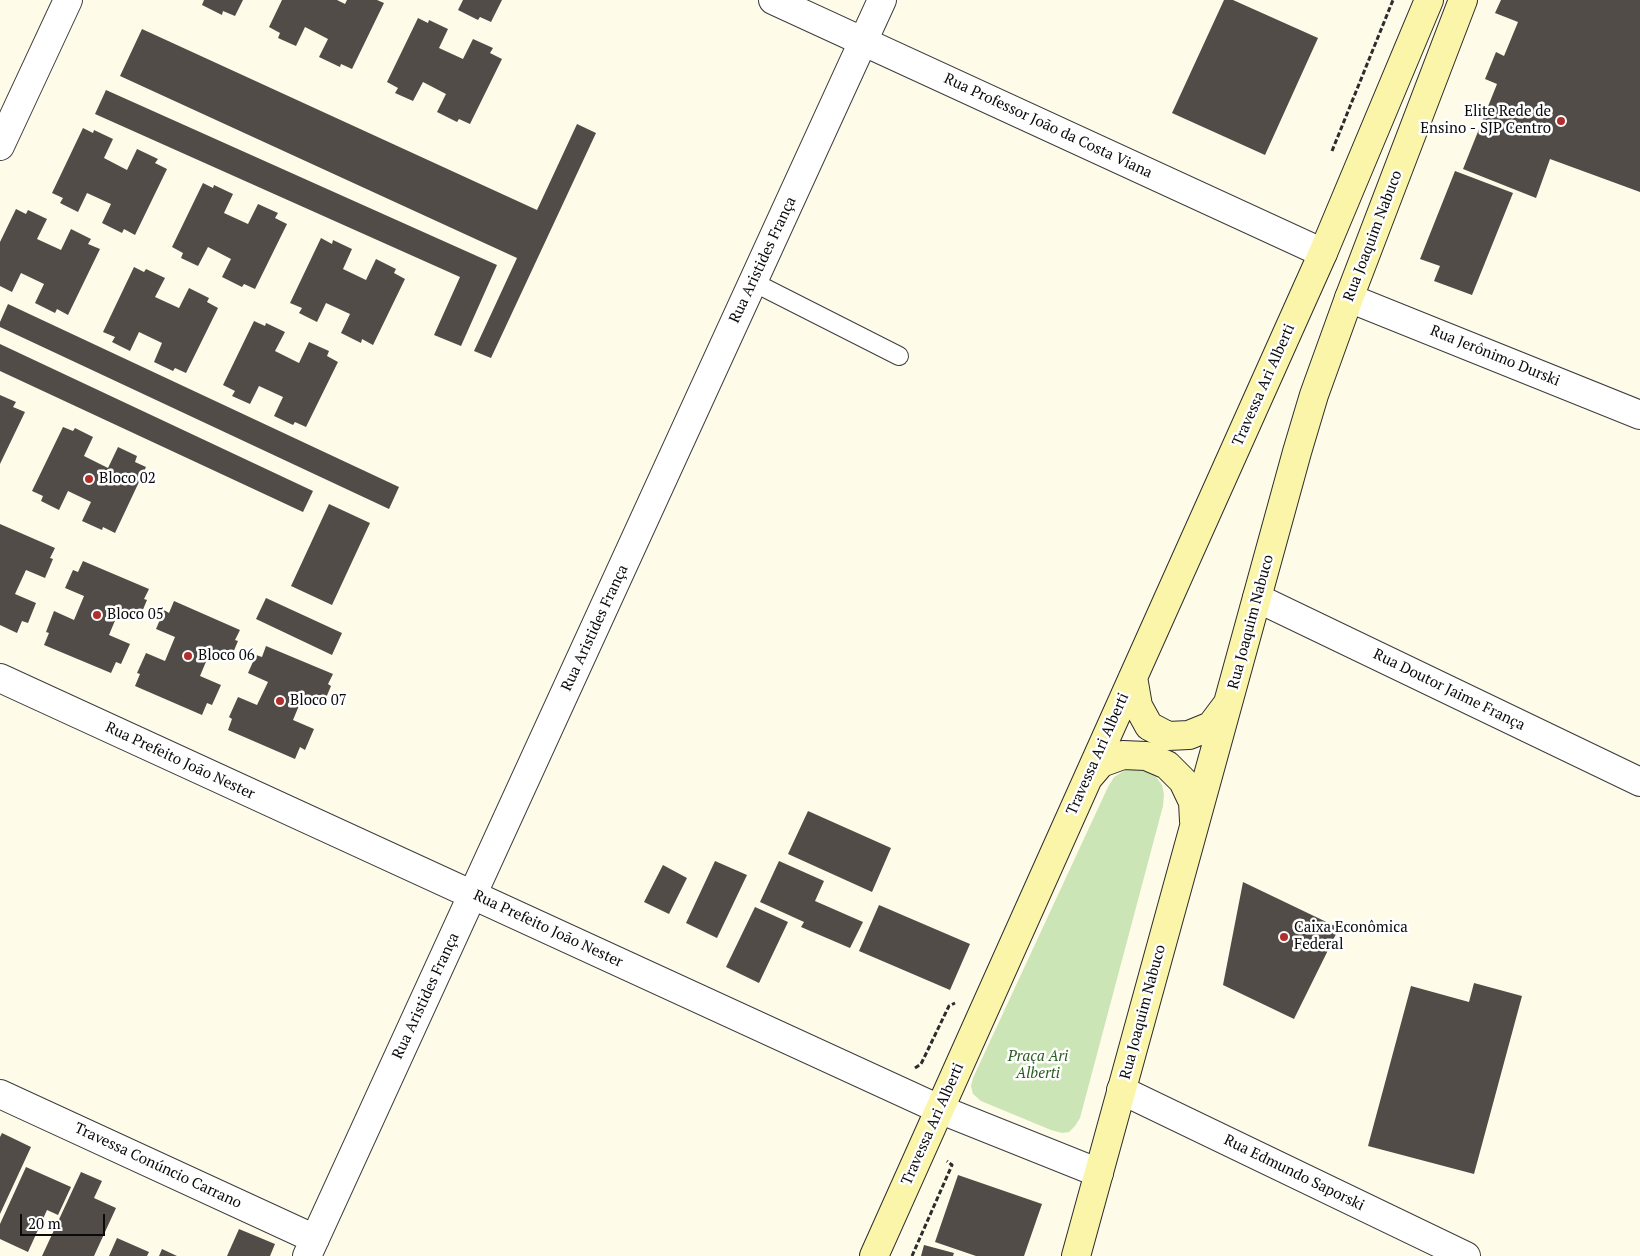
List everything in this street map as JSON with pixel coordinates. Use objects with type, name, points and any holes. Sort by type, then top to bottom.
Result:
[{"type":"main road","points":[[1323,252],[1429,0]]},
{"type":"main road","name":"Rua Joaquim Nabuco","points":[[1076,1256],[1314,395],[1463,0]]},
{"type":"main road","name":"Travessa Ari Alberti","points":[[874,1256],[1323,252]]},
{"type":"main road","points":[[1133,677],[1138,706],[1149,726],[1168,736],[1190,735],[1211,726],[1229,702]]},
{"type":"main road","points":[[1087,779],[1101,763],[1123,755],[1146,756],[1167,765],[1183,781],[1193,802],[1195,825]]},
{"type":"street","points":[[0,146],[68,0]]},
{"type":"street","name":"Rua Professor João da Costa Viana","points":[[773,0],[1323,252]]},
{"type":"street","name":"Rua Aristides França","points":[[311,1247],[882,0]]},
{"type":"street","name":"Rua Jerônimo Durski","points":[[1349,298],[1640,415]]},
{"type":"street","name":"Rua Doutor Jaime França","points":[[1257,598],[1640,782]]},
{"type":"street","name":"Rua Prefeito João Nester","points":[[0,678],[939,1109],[1099,1173]]},
{"type":"street","name":"Rua Edmundo Saporski","points":[[1122,1090],[1466,1256]]},
{"type":"street","name":"Travessa Conúncio Carrano","points":[[0,1094],[311,1247]]},
{"type":"lane","points":[[753,282],[899,356]]},
{"type":"path","points":[[1329,160],[1393,0]]},
{"type":"path","points":[[909,1066],[915,1068],[922,1064],[932,1043]]},
{"type":"path","points":[[912,1256],[952,1165]]},
{"type":"green space","name":"Praça Ari Alberti","points":[[1127,769],[1143,769],[1154,774],[1162,785],[1164,794],[1163,806],[1080,1118],[1069,1132],[1062,1133],[981,1101],[973,1094],[971,1086],[973,1078],[1108,787],[1114,777]]},
{"type":"building","points":[[204,0],[243,0],[235,16],[223,11],[222,15],[202,5]]},
{"type":"building","points":[[282,0],[337,0],[345,4],[347,0],[377,0],[384,3],[352,69],[341,64],[340,67],[319,57],[328,39],[305,27],[296,46],[278,38],[280,33],[269,27]]},
{"type":"building","points":[[463,0],[502,0],[491,22],[480,17],[478,20],[458,10]]},
{"type":"building","points":[[1224,0],[1233,0],[1318,38],[1265,155],[1172,113]]},
{"type":"building","name":"Elite Rede de Ensino - SJP Centro","points":[[1501,0],[1640,0],[1640,192],[1550,159],[1536,198],[1463,169],[1497,84],[1485,79],[1496,52],[1504,56],[1518,22],[1495,13]]},
{"type":"building","points":[[418,18],[428,23],[429,20],[448,29],[439,48],[463,59],[473,39],[493,48],[490,53],[502,59],[470,124],[459,119],[457,122],[437,112],[446,94],[423,82],[413,101],[395,93],[398,88],[387,82]]},
{"type":"building","points":[[142,29],[537,210],[577,124],[596,133],[491,358],[474,351],[517,258],[120,76]]},
{"type":"building","points":[[106,90],[497,265],[461,346],[434,335],[460,277],[95,114]]},
{"type":"building","points":[[83,128],[93,133],[94,130],[113,139],[104,158],[127,170],[137,149],[158,159],[155,163],[167,169],[135,235],[124,229],[122,233],[102,223],[111,204],[87,193],[78,212],[60,203],[63,198],[52,193]]},
{"type":"building","points":[[1455,171],[1513,193],[1472,295],[1434,281],[1440,266],[1420,259]]},
{"type":"building","points":[[203,183],[213,188],[214,185],[233,194],[224,213],[248,224],[258,204],[278,213],[275,218],[287,224],[255,289],[244,284],[242,287],[222,277],[231,259],[208,247],[198,266],[181,258],[183,253],[172,247]]},
{"type":"building","points":[[16,209],[26,214],[28,210],[47,219],[37,239],[61,250],[71,229],[91,239],[88,244],[100,249],[68,315],[57,309],[55,313],[35,303],[44,284],[21,273],[12,292],[0,286],[0,242]]},
{"type":"building","points":[[321,238],[332,244],[333,240],[352,249],[343,269],[366,280],[376,259],[396,269],[394,273],[405,279],[373,345],[362,339],[361,343],[341,333],[350,314],[326,303],[317,322],[299,313],[302,308],[290,303]]},
{"type":"building","points":[[134,267],[144,272],[146,269],[165,278],[155,297],[179,308],[189,288],[209,298],[207,302],[218,308],[186,373],[175,368],[173,371],[154,362],[162,343],[139,332],[130,351],[112,342],[115,337],[103,332]]},
{"type":"building","points":[[8,304],[399,487],[389,509],[0,327],[0,322]]},
{"type":"building","points":[[254,321],[265,326],[266,323],[285,332],[275,351],[299,363],[309,342],[329,351],[327,356],[338,362],[306,427],[295,422],[293,425],[274,416],[283,397],[259,386],[250,404],[232,396],[235,391],[223,385]]},
{"type":"building","points":[[0,344],[313,491],[303,512],[0,371]]},
{"type":"building","points":[[0,395],[16,402],[13,407],[25,412],[0,464]]},
{"type":"building","name":"Bloco 02","points":[[63,427],[73,431],[75,428],[93,437],[84,456],[108,468],[118,447],[137,456],[135,462],[146,467],[115,533],[103,527],[102,530],[82,521],[91,502],[68,491],[59,510],[41,501],[43,496],[32,491]]},
{"type":"building","points":[[329,504],[370,523],[332,605],[291,586]]},
{"type":"building","points":[[0,524],[55,548],[50,558],[53,559],[45,578],[26,570],[15,594],[36,603],[28,623],[22,621],[17,633],[0,625]]},
{"type":"building","name":"Bloco 05","points":[[83,561],[149,589],[144,599],[147,600],[139,619],[119,611],[109,635],[130,644],[121,664],[116,662],[111,673],[44,645],[49,633],[46,632],[54,611],[74,620],[84,596],[65,588],[73,570],[78,572]]},
{"type":"building","points":[[266,598],[342,633],[332,655],[256,619]]},
{"type":"building","name":"Bloco 06","points":[[174,601],[240,630],[235,640],[238,641],[230,660],[210,652],[200,676],[221,685],[212,705],[207,703],[202,715],[135,686],[140,674],[137,673],[146,653],[165,661],[175,637],[156,629],[164,610],[169,613]]},
{"type":"building","name":"Bloco 07","points":[[266,646],[333,674],[328,684],[331,686],[323,705],[303,696],[293,720],[314,729],[305,750],[300,747],[295,759],[228,730],[232,719],[229,717],[238,697],[257,705],[268,682],[248,673],[256,655],[262,657]]},
{"type":"building","points":[[808,811],[891,848],[872,892],[788,854]]},
{"type":"building","points":[[715,861],[747,875],[717,938],[686,923]]},
{"type":"building","points":[[779,861],[824,881],[815,901],[863,922],[850,948],[801,927],[804,922],[760,902]]},
{"type":"building","points":[[663,865],[687,878],[669,914],[644,902]]},
{"type":"building","name":"Caixa Econômica Federal","points":[[1243,882],[1339,928],[1294,1019],[1223,985]]},
{"type":"building","points":[[879,905],[970,944],[950,990],[859,951]]},
{"type":"building","points":[[755,907],[788,922],[759,983],[726,967]]},
{"type":"building","points":[[1474,983],[1522,996],[1474,1174],[1368,1146],[1411,986],[1469,1002]]},
{"type":"building","points":[[2,1133],[31,1147],[0,1214],[0,1137]]},
{"type":"building","points":[[26,1167],[71,1187],[58,1215],[47,1210],[28,1252],[0,1239],[0,1224]]},
{"type":"building","points":[[81,1172],[102,1181],[94,1198],[116,1208],[94,1256],[42,1256]]},
{"type":"building","points":[[958,1175],[1042,1204],[1024,1256],[976,1256],[935,1242]]},
{"type":"building","points":[[239,1229],[275,1244],[270,1256],[227,1256]]},
{"type":"building","points":[[117,1238],[149,1252],[147,1256],[109,1256]]},
{"type":"building","points":[[924,1245],[954,1253],[953,1256],[921,1256]]},
{"type":"building","points":[[162,1249],[177,1256],[159,1256]]},
{"type":"place","name":"Elite Rede de Ensino - SJP Centro","points":[[1561,121]]},
{"type":"place","name":"Bloco 02","points":[[89,479]]},
{"type":"place","name":"Bloco 05","points":[[97,615]]},
{"type":"place","name":"Bloco 06","points":[[188,656]]},
{"type":"place","name":"Bloco 07","points":[[280,701]]},
{"type":"place","name":"Caixa Econômica Federal","points":[[1284,937]]}]
